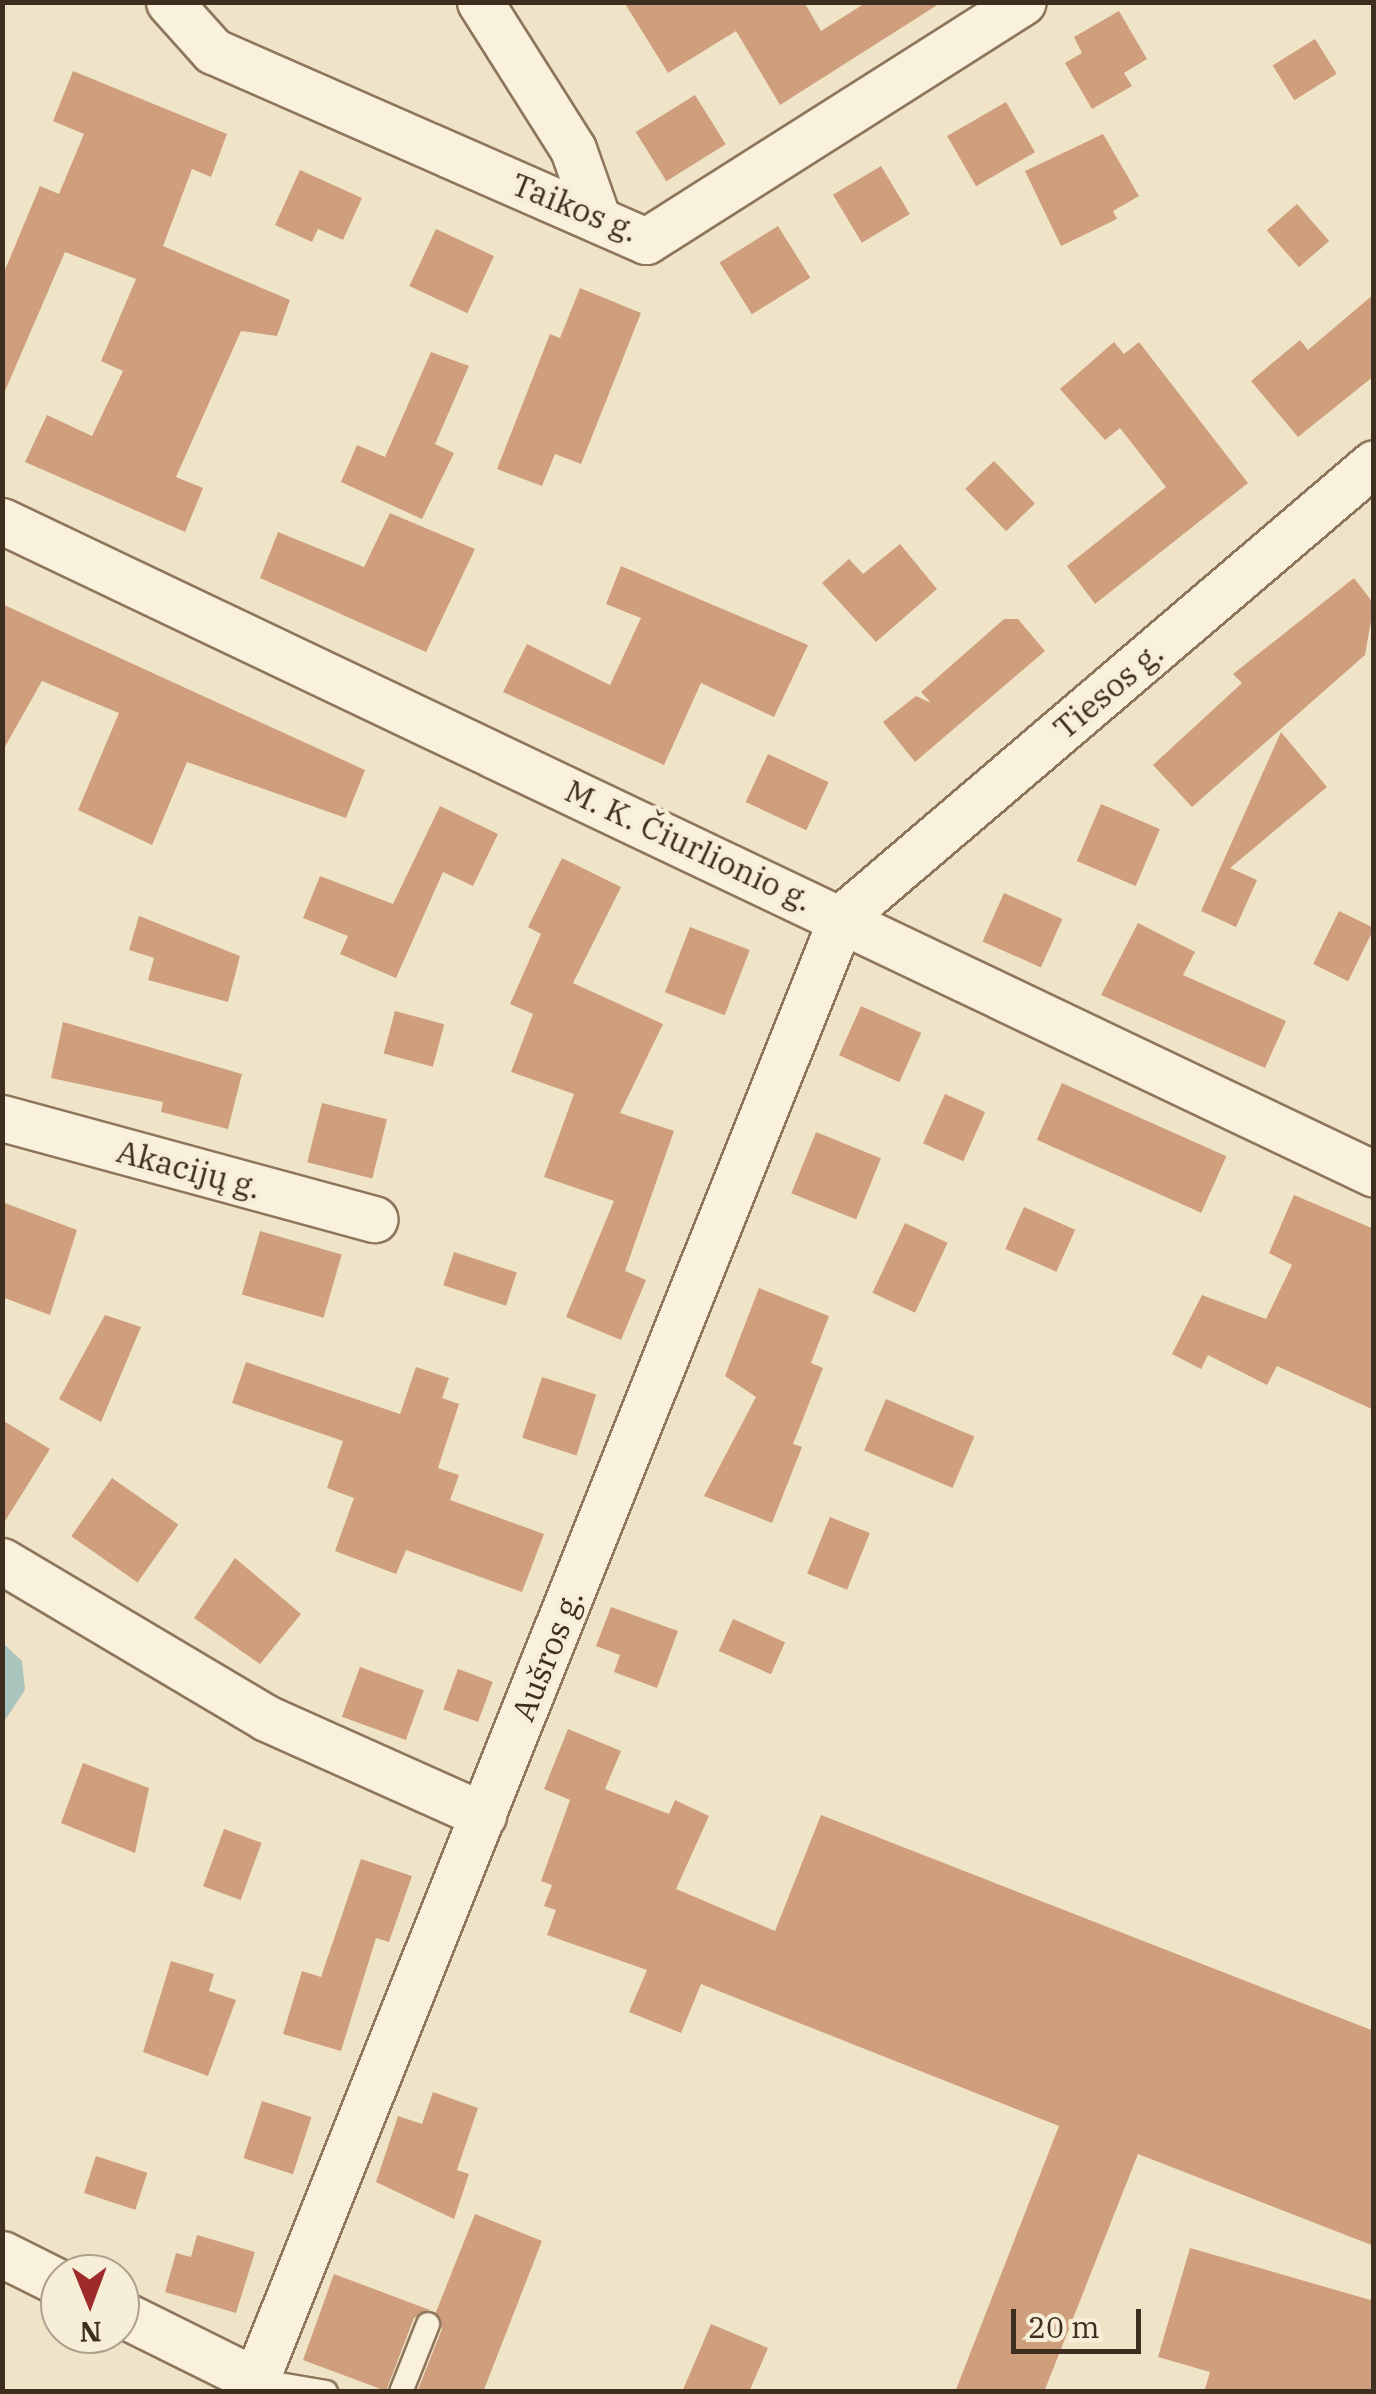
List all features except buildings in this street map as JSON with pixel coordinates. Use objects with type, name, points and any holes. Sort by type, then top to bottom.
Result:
[{"type":"street","name":"Taikos g.","points":[[169,2],[213,51],[646,241],[1022,2]]},
{"type":"street","points":[[480,2],[573,149],[598,220]]},
{"type":"street","name":"Tiesos g.","points":[[842,918],[1374,463]]},
{"type":"street","name":"M. K. Čiurlionio g.","points":[[2,521],[1374,1174]]},
{"type":"street","name":"Aušros g.","points":[[253,2386],[842,918]]},
{"type":"street","name":"Akacijų g.","points":[[2,1118],[375,1219]]},
{"type":"street","points":[[2,1561],[266,1718],[483,1814]]},
{"type":"street","points":[[2,2254],[40,2273]]},
{"type":"street","points":[[140,2323],[253,2386]]},
{"type":"lane","points":[[401,2392],[428,2324]]},
{"type":"lane","points":[[253,2386],[326,2392]]},
{"type":"water","points":[[3,1643],[22,1661],[25,1690],[3,1723]]}]
